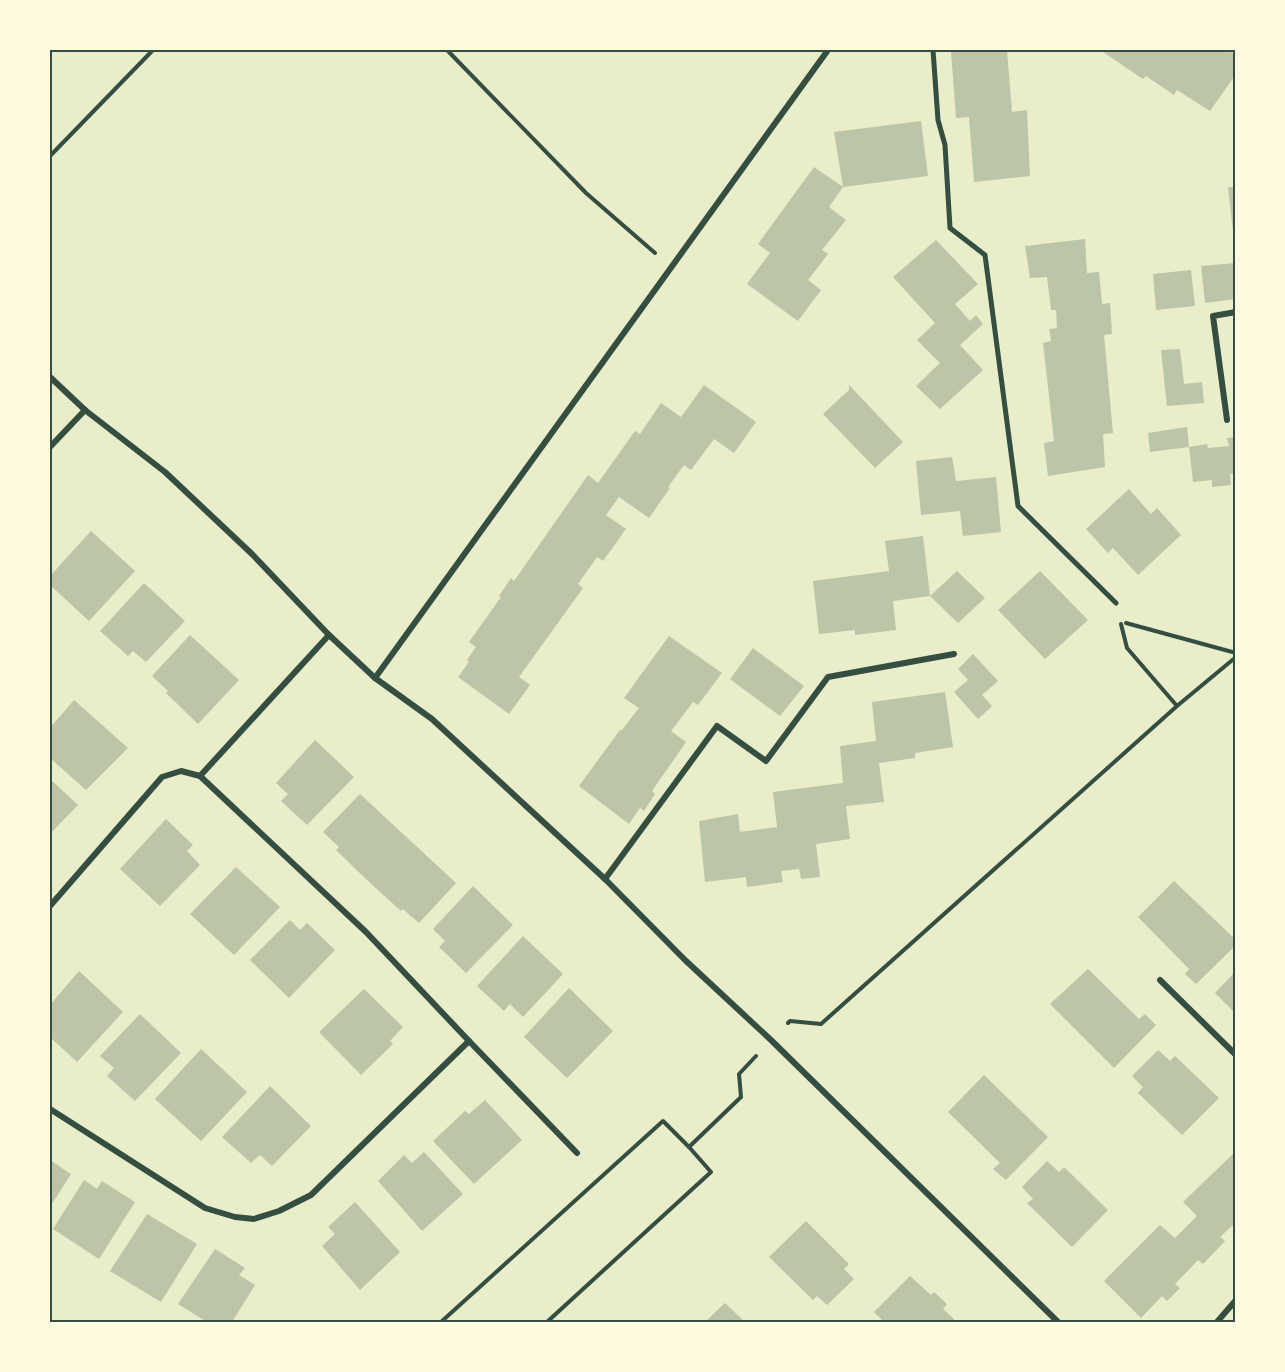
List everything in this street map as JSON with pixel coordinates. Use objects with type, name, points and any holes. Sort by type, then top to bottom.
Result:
[{"type":"street","points":[[375,678],[828,50]]},
{"type":"street","points":[[933,50],[938,120],[945,145],[950,228],[985,255],[1018,506],[1116,603]]},
{"type":"street","points":[[1227,420],[1213,316],[1236,312]]},
{"type":"street","points":[[50,377],[86,410],[165,472],[252,554],[329,635],[375,678],[432,719],[605,879],[685,960],[771,1040],[1058,1323]]},
{"type":"street","points":[[50,447],[86,410]]},
{"type":"street","points":[[200,776],[329,635]]},
{"type":"street","points":[[605,879],[717,726],[766,761],[828,677],[954,654]]},
{"type":"street","points":[[50,906],[162,777],[181,771],[200,776],[366,932],[577,1153]]},
{"type":"street","points":[[1160,980],[1236,1055]]},
{"type":"street","points":[[50,1109],[205,1208],[235,1217],[254,1219],[279,1211],[311,1196],[469,1041]]},
{"type":"street","points":[[1217,1323],[1236,1300]]},
{"type":"path","points":[[50,156],[153,50]]},
{"type":"path","points":[[447,50],[586,193],[671,267]]},
{"type":"path","points":[[1177,706],[1127,648],[1121,621],[1236,655]]},
{"type":"path","points":[[689,1147],[741,1097],[740,1074],[790,1021],[821,1024],[1236,655]]},
{"type":"path","points":[[441,1323],[663,1120],[711,1172],[547,1323]]},
{"type":"building","points":[[1007,50],[1012,112],[1027,110],[1030,176],[974,182],[969,117],[956,118],[951,51]]},
{"type":"building","points":[[1100,50],[1227,50],[1236,55],[1236,74],[1210,111],[1177,90],[1174,95],[1146,76],[1143,79]]},
{"type":"building","points":[[921,121],[928,176],[843,187],[834,132]]},
{"type":"building","points":[[814,167],[843,187],[829,207],[846,220],[822,250],[828,254],[808,280],[821,290],[798,321],[747,284],[770,253],[758,244]]},
{"type":"building","points":[[1228,187],[1236,187],[1236,240],[1234,240]]},
{"type":"building","points":[[1085,239],[1087,273],[1099,272],[1102,304],[1110,303],[1112,334],[1104,335],[1113,433],[1103,434],[1105,467],[1048,476],[1044,443],[1054,441],[1043,343],[1051,341],[1049,329],[1057,328],[1056,310],[1051,310],[1047,277],[1030,278],[1025,246]]},
{"type":"building","points":[[936,240],[978,284],[955,304],[970,321],[976,315],[983,324],[960,345],[983,370],[940,409],[916,386],[940,363],[917,340],[935,323],[893,277]]},
{"type":"building","points":[[1236,263],[1236,299],[1205,303],[1201,266]]},
{"type":"building","points":[[1191,270],[1195,306],[1156,310],[1153,274]]},
{"type":"building","points":[[1180,349],[1184,384],[1202,382],[1204,403],[1167,406],[1161,350]]},
{"type":"building","points":[[704,385],[756,422],[734,453],[714,439],[691,470],[684,465],[649,518],[619,497],[606,515],[626,529],[603,561],[597,557],[578,584],[583,588],[519,677],[530,685],[509,714],[458,677],[476,647],[469,642],[501,597],[499,596],[511,578],[514,581],[588,475],[598,483],[635,431],[640,434],[661,403],[681,417]]},
{"type":"building","points":[[849,385],[903,442],[875,468],[823,414],[849,390]]},
{"type":"building","points":[[1187,427],[1189,447],[1150,452],[1148,433]]},
{"type":"building","points":[[1236,437],[1236,473],[1230,474],[1231,485],[1212,487],[1212,480],[1193,482],[1189,447],[1207,444],[1208,448],[1229,446],[1227,438]]},
{"type":"building","points":[[952,457],[956,481],[996,477],[1001,532],[963,536],[960,511],[921,515],[916,461]]},
{"type":"building","points":[[1129,489],[1151,514],[1157,508],[1181,535],[1138,575],[1113,548],[1108,553],[1086,529]]},
{"type":"building","points":[[91,531],[135,571],[89,621],[50,585],[50,576]]},
{"type":"building","points":[[923,536],[930,596],[893,601],[896,630],[855,635],[855,630],[819,634],[813,581],[889,571],[885,541]]},
{"type":"building","points":[[957,571],[985,598],[958,623],[930,596]]},
{"type":"building","points":[[1040,571],[1088,620],[1045,659],[998,610]]},
{"type":"building","points":[[144,583],[185,621],[146,662],[133,651],[128,656],[100,631]]},
{"type":"building","points":[[190,635],[239,680],[198,724],[152,676]]},
{"type":"building","points":[[669,636],[722,673],[698,705],[693,702],[671,731],[686,742],[652,791],[655,794],[644,811],[640,808],[629,824],[579,786],[639,708],[624,698]]},
{"type":"building","points":[[753,648],[804,686],[780,716],[730,679]]},
{"type":"building","points":[[973,654],[998,681],[982,695],[992,706],[978,719],[954,692],[968,680],[958,669]]},
{"type":"building","points":[[945,692],[953,747],[915,753],[915,758],[879,763],[884,802],[846,806],[850,839],[816,844],[820,877],[801,879],[799,869],[781,871],[783,882],[747,887],[746,877],[705,882],[699,821],[738,814],[740,832],[777,827],[773,792],[843,783],[840,746],[876,741],[872,702]]},
{"type":"building","points":[[74,700],[128,748],[86,790],[50,758],[50,728]]},
{"type":"building","points":[[315,740],[354,777],[307,825],[281,801],[288,794],[276,783]]},
{"type":"building","points":[[50,779],[78,805],[50,834]]},
{"type":"building","points":[[360,794],[456,883],[419,923],[403,909],[401,911],[367,880],[336,850],[339,847],[323,832]]},
{"type":"building","points":[[166,819],[193,845],[187,851],[200,865],[160,906],[120,869]]},
{"type":"building","points":[[236,867],[280,907],[234,955],[190,914]]},
{"type":"building","points":[[1174,881],[1236,940],[1236,945],[1196,984],[1185,974],[1189,969],[1138,917]]},
{"type":"building","points":[[473,886],[513,925],[466,973],[439,947],[445,941],[433,929]]},
{"type":"building","points":[[290,920],[300,930],[307,923],[335,950],[289,998],[250,960]]},
{"type":"building","points":[[523,936],[563,974],[523,1017],[510,1004],[504,1011],[477,986]]},
{"type":"building","points":[[1088,969],[1139,1019],[1145,1014],[1156,1025],[1114,1068],[1050,1004]]},
{"type":"building","points":[[79,971],[123,1012],[77,1062],[50,1037],[50,1005]]},
{"type":"building","points":[[1236,971],[1236,1014],[1215,993]]},
{"type":"building","points":[[569,988],[613,1031],[567,1078],[524,1037]]},
{"type":"building","points":[[364,989],[403,1027],[390,1041],[393,1044],[361,1075],[319,1032]]},
{"type":"building","points":[[140,1014],[181,1053],[135,1101],[107,1076],[114,1068],[100,1056]]},
{"type":"building","points":[[201,1049],[247,1092],[201,1141],[155,1099]]},
{"type":"building","points":[[1158,1050],[1170,1061],[1175,1056],[1219,1098],[1182,1135],[1138,1093],[1143,1087],[1132,1076]]},
{"type":"building","points":[[984,1075],[1048,1137],[1006,1180],[993,1169],[1000,1163],[948,1112]]},
{"type":"building","points":[[270,1086],[311,1126],[272,1166],[260,1155],[251,1163],[222,1137]]},
{"type":"building","points":[[485,1100],[522,1140],[474,1184],[433,1141],[465,1111],[469,1114]]},
{"type":"building","points":[[1236,1151],[1236,1222],[1220,1237],[1225,1241],[1203,1264],[1198,1260],[1175,1284],[1180,1288],[1167,1301],[1162,1296],[1141,1318],[1104,1281],[1160,1225],[1175,1238],[1197,1216],[1183,1202]]},
{"type":"building","points":[[424,1152],[463,1194],[422,1231],[378,1181],[404,1155],[412,1163]]},
{"type":"building","points":[[50,1160],[71,1174],[50,1207]]},
{"type":"building","points":[[1047,1161],[1059,1172],[1064,1167],[1108,1210],[1072,1247],[1027,1203],[1033,1199],[1022,1187]]},
{"type":"building","points":[[84,1180],[97,1189],[102,1181],[135,1202],[99,1259],[53,1229]]},
{"type":"building","points":[[355,1202],[400,1252],[360,1290],[322,1246],[335,1234],[328,1227]]},
{"type":"building","points":[[147,1214],[197,1244],[161,1302],[110,1271]]},
{"type":"building","points":[[806,1221],[849,1264],[844,1269],[854,1279],[827,1305],[817,1296],[813,1300],[769,1257]]},
{"type":"building","points":[[215,1249],[245,1268],[239,1275],[255,1285],[232,1322],[207,1322],[178,1304]]},
{"type":"building","points":[[910,1276],[931,1295],[934,1292],[947,1304],[943,1309],[957,1322],[884,1322],[874,1312]]},
{"type":"building","points":[[725,1303],[745,1322],[705,1322]]}]
